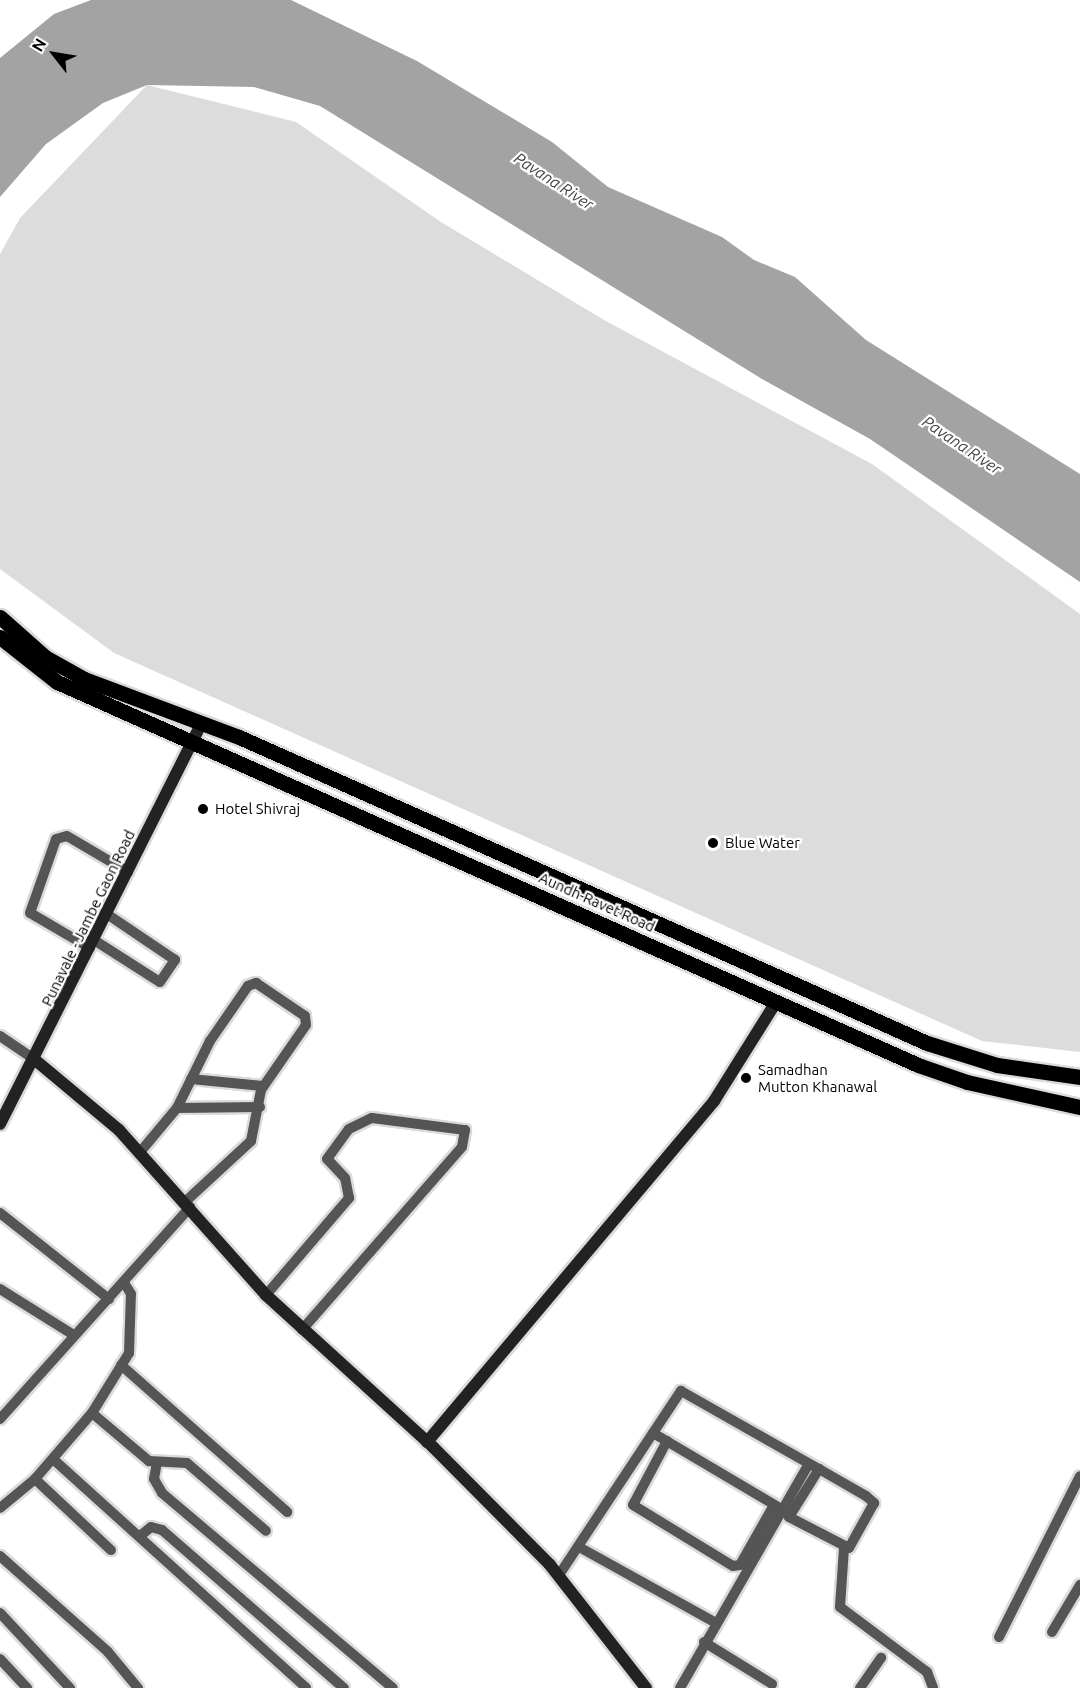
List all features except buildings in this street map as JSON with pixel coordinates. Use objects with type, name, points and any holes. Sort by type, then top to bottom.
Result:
[{"type":"main road","points":[[0,617],[82,686]]},
{"type":"main road","points":[[0,637],[47,676],[82,686]]},
{"type":"main road","name":"Aundh-Ravet Road","points":[[82,686],[201,724],[927,1043],[997,1065],[1080,1077]]},
{"type":"main road","name":"Aundh-Ravet Road","points":[[82,686],[191,743],[918,1065],[991,1088],[1080,1107]]},
{"type":"street","name":"Punavale - Jambe Gaon Road","points":[[0,1124],[201,724]]},
{"type":"street","points":[[107,914],[175,960],[160,982],[30,913],[56,839],[67,836],[128,872]]},
{"type":"street","points":[[0,1419],[72,1334],[125,1284],[188,1204],[251,1141],[263,1086],[307,1020],[252,983],[210,1041],[177,1108],[141,1151]]},
{"type":"street","points":[[427,1442],[714,1101],[776,1002]]},
{"type":"street","points":[[0,1036],[34,1059],[141,1151],[266,1295],[427,1442],[559,1575],[646,1688]]},
{"type":"street","points":[[191,1079],[263,1086]]},
{"type":"street","points":[[177,1108],[260,1107]]},
{"type":"street","points":[[266,1295],[349,1198],[345,1178],[327,1159],[349,1129],[372,1118],[465,1130],[462,1147],[302,1330]]},
{"type":"street","points":[[0,1213],[109,1299]]},
{"type":"street","points":[[0,1509],[35,1479],[92,1413],[129,1353],[131,1294],[125,1284]]},
{"type":"street","points":[[0,1288],[72,1334]]},
{"type":"street","points":[[121,1365],[286,1512]]},
{"type":"street","points":[[559,1575],[681,1391],[874,1503],[853,1544],[844,1548]]},
{"type":"street","points":[[92,1413],[144,1458],[157,1462],[187,1463],[266,1531]]},
{"type":"street","points":[[653,1432],[777,1507]]},
{"type":"street","points":[[667,1441],[633,1505],[733,1566],[740,1565],[777,1507],[814,1467]]},
{"type":"street","points":[[53,1459],[306,1688]]},
{"type":"street","points":[[157,1462],[154,1479],[162,1493],[393,1688]]},
{"type":"street","points":[[814,1467],[789,1517],[844,1548]]},
{"type":"street","points":[[999,1637],[1080,1476]]},
{"type":"street","points":[[35,1479],[111,1550]]},
{"type":"street","points":[[680,1688],[777,1507]]},
{"type":"street","points":[[140,1536],[151,1527],[162,1530],[344,1688]]},
{"type":"street","points":[[579,1547],[716,1623]]},
{"type":"street","points":[[844,1548],[840,1606],[927,1672],[933,1688]]},
{"type":"street","points":[[0,1557],[108,1652],[138,1688]]},
{"type":"street","points":[[1052,1632],[1080,1586]]},
{"type":"street","points":[[0,1613],[70,1688]]},
{"type":"street","points":[[704,1642],[772,1684]]},
{"type":"street","points":[[860,1688],[881,1658]]},
{"type":"street","points":[[0,1659],[27,1688]]},
{"type":"shaded area","points":[[147,85],[296,122],[441,222],[604,320],[872,464],[1080,614],[1080,1052],[982,1041],[114,653],[0,569],[0,254],[20,218]]},
{"type":"water","name":"Pavana River","points":[[91,0],[291,0],[417,61],[552,142],[608,187],[722,237],[754,260],[795,277],[866,340],[1080,474],[1080,582],[870,439],[762,379],[320,106],[254,87],[147,85],[103,103],[46,144],[0,197],[0,58],[54,14]]},
{"type":"place","name":"Hotel Shivraj","points":[[203,809]]},
{"type":"place","name":"Blue Water","points":[[713,843]]},
{"type":"place","name":"Samadhan Mutton Khanawal","points":[[746,1078]]}]
